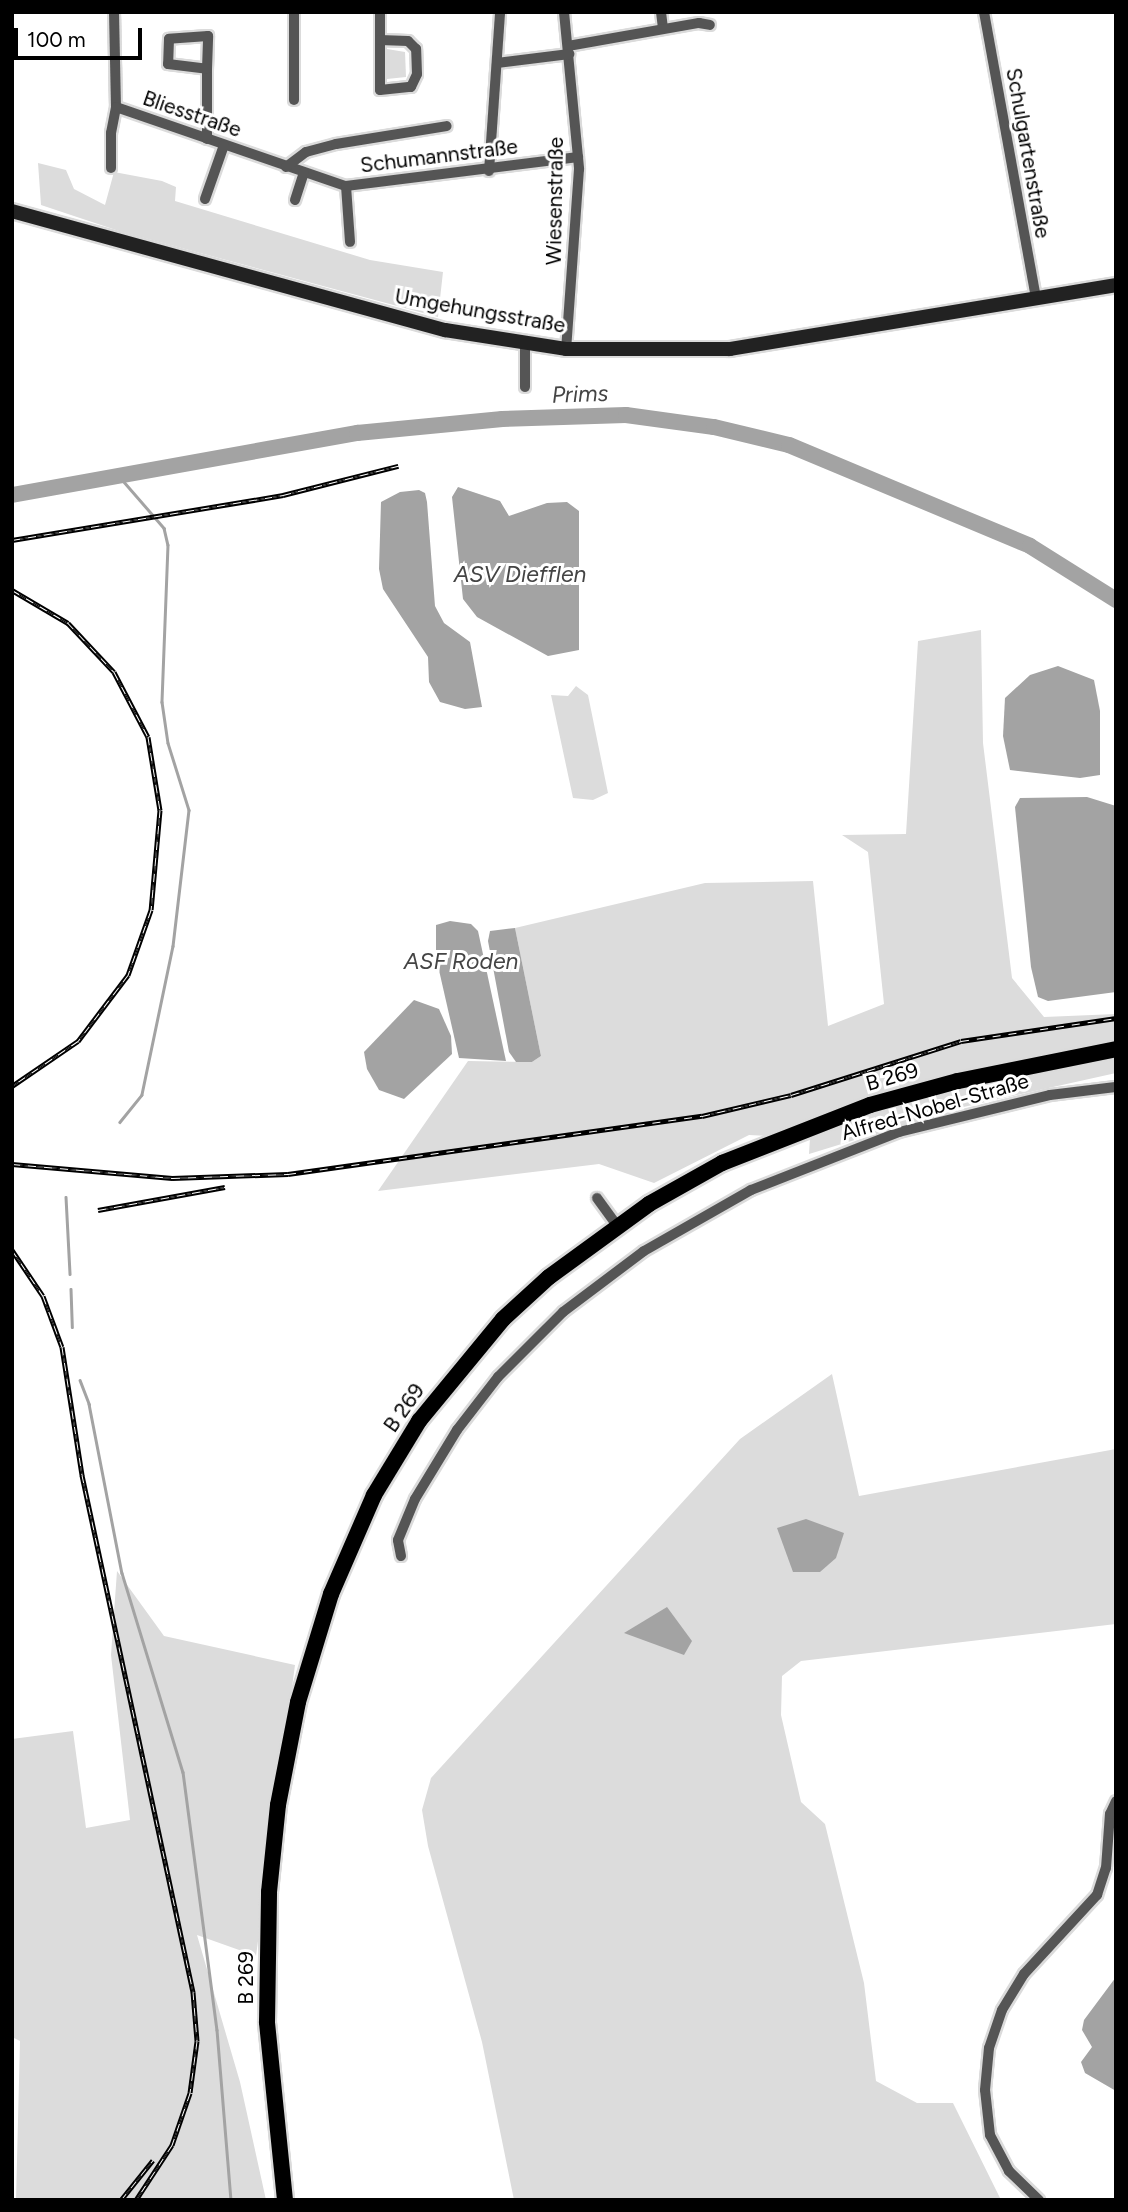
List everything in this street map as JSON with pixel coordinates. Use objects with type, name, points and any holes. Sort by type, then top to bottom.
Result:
[{"type":"main road","name":"Umgehungsstraße","points":[[12,211],[379,313],[525,344],[566,349],[730,349],[1116,285]]},
{"type":"main road","name":"B 269","points":[[285,2200],[269,2052],[269,1892],[287,1751],[318,1631],[353,1538],[419,1421],[503,1319],[617,1226],[722,1163],[870,1105],[979,1076],[1116,1049]]},
{"type":"street","name":"Bliesstraße","points":[[114,12],[116,107],[346,186]]},
{"type":"street","points":[[294,12],[294,100]]},
{"type":"street","points":[[380,12],[380,40],[380,90],[411,87],[417,74],[416,49],[408,41],[380,40]]},
{"type":"street","points":[[489,171],[500,12]]},
{"type":"street","name":"Wiesenstraße","points":[[564,12],[578,157],[566,349]]},
{"type":"street","points":[[661,12],[663,28]]},
{"type":"street","name":"Schulgartenstraße","points":[[984,12],[1036,299]]},
{"type":"street","points":[[497,63],[569,50],[663,28],[710,25]]},
{"type":"street","points":[[207,69],[168,64],[169,39],[208,36],[207,139]]},
{"type":"street","points":[[111,168],[116,107]]},
{"type":"street","points":[[286,167],[306,152],[326,146],[447,126]]},
{"type":"street","points":[[205,199],[224,145]]},
{"type":"street","name":"Schumannstraße","points":[[346,186],[489,171],[578,157]]},
{"type":"street","points":[[295,200],[304,172]]},
{"type":"street","points":[[346,186],[350,242]]},
{"type":"street","points":[[525,344],[525,387]]},
{"type":"street","name":"Alfred-Nobel-Straße","points":[[401,1556],[398,1540],[415,1499],[457,1430],[498,1377],[563,1312],[644,1251],[751,1190],[899,1132],[1049,1095],[1116,1087]]},
{"type":"street","points":[[597,1198],[617,1226]]},
{"type":"street","points":[[1033,2198],[1009,2171],[990,2135],[985,2090],[989,2048],[1002,2010],[1024,1974],[1097,1895],[1106,1868],[1110,1814],[1116,1801]]},
{"type":"shaded area","points":[[387,49],[405,52],[406,77],[387,79]]},
{"type":"shaded area","points":[[38,163],[66,170],[74,189],[105,205],[114,172],[162,181],[176,187],[175,201],[370,260],[443,272],[438,317],[122,232],[41,205]]},
{"type":"shaded area","points":[[981,630],[983,743],[1012,978],[1044,1017],[1116,1014],[1116,1073],[959,1108],[809,1154],[810,1138],[749,1135],[654,1183],[599,1164],[378,1191],[468,1061],[532,1062],[541,1056],[515,928],[705,883],[813,881],[828,1026],[884,1004],[868,852],[842,835],[906,834],[918,641]]},
{"type":"shaded area","points":[[576,686],[588,695],[608,793],[593,800],[573,798],[551,695],[568,696]]},
{"type":"shaded area","points":[[832,1374],[859,1496],[1116,1449],[1116,1624],[801,1661],[782,1676],[781,1715],[801,1802],[825,1824],[864,1983],[876,2081],[917,2103],[953,2103],[1001,2200],[514,2200],[482,2042],[428,1846],[422,1810],[431,1778],[740,1439]]},
{"type":"shaded area","points":[[117,1571],[164,1636],[295,1665],[256,1956],[197,1935],[240,2082],[266,2200],[16,2200],[20,2041],[12,2037],[12,1739],[73,1731],[86,1828],[130,1820],[111,1655]]},
{"type":"water","name":"ASV Diefflen","points":[[458,487],[500,501],[509,516],[547,503],[567,502],[579,511],[579,650],[548,656],[477,617],[463,599],[452,497]]},
{"type":"water","points":[[419,490],[425,493],[427,502],[435,606],[444,623],[470,642],[482,707],[465,709],[440,702],[429,682],[428,657],[383,589],[379,569],[381,502],[400,492]]},
{"type":"water","points":[[1058,666],[1094,680],[1100,711],[1100,775],[1080,778],[1010,770],[1003,736],[1005,698],[1030,675]]},
{"type":"water","points":[[1087,797],[1116,806],[1116,992],[1048,1001],[1038,997],[1031,967],[1015,807],[1020,798]]},
{"type":"water","name":"ASF Roden","points":[[450,921],[471,924],[478,931],[506,1061],[459,1058],[436,957],[436,925]]},
{"type":"water","name":"ASF Roden","points":[[515,928],[541,1056],[532,1062],[516,1062],[509,1052],[488,941],[490,931]]},
{"type":"water","points":[[414,1000],[439,1009],[451,1036],[452,1054],[404,1099],[379,1090],[367,1069],[364,1052]]},
{"type":"water","points":[[806,1519],[844,1533],[836,1558],[820,1572],[793,1572],[777,1528]]},
{"type":"water","points":[[667,1607],[692,1641],[684,1655],[624,1633]]},
{"type":"water","points":[[1116,1977],[1116,2091],[1085,2073],[1081,2062],[1092,2047],[1082,2030],[1084,2020]]},
{"type":"waterway","name":"Prims","points":[[12,495],[357,433],[502,419],[626,415],[714,427],[789,445],[1030,546],[1116,600]]},
{"type":"waterway","points":[[119,476],[164,528],[168,545],[162,702],[168,743],[189,810],[173,946],[142,1095],[120,1122]]},
{"type":"waterway","points":[[66,1197],[70,1274]]},
{"type":"waterway","points":[[71,1289],[72,1327]]},
{"type":"waterway","points":[[80,1380],[89,1404],[122,1573],[183,1772],[217,2030],[231,2200]]},
{"type":"railway","points":[[12,540],[283,495],[398,466]]},
{"type":"railway","points":[[12,590],[68,623],[114,672],[148,737],[160,810],[151,910],[128,975],[78,1041],[12,1086]]},
{"type":"railway","points":[[12,1164],[172,1178],[288,1174],[702,1116],[791,1095],[961,1041],[1116,1018]]},
{"type":"railway","points":[[98,1210],[225,1187]]},
{"type":"railway","points":[[12,1250],[43,1296],[62,1347],[82,1475],[193,1992],[197,2041],[190,2093],[172,2145],[136,2200]]},
{"type":"railway","points":[[121,2200],[153,2160]]}]
